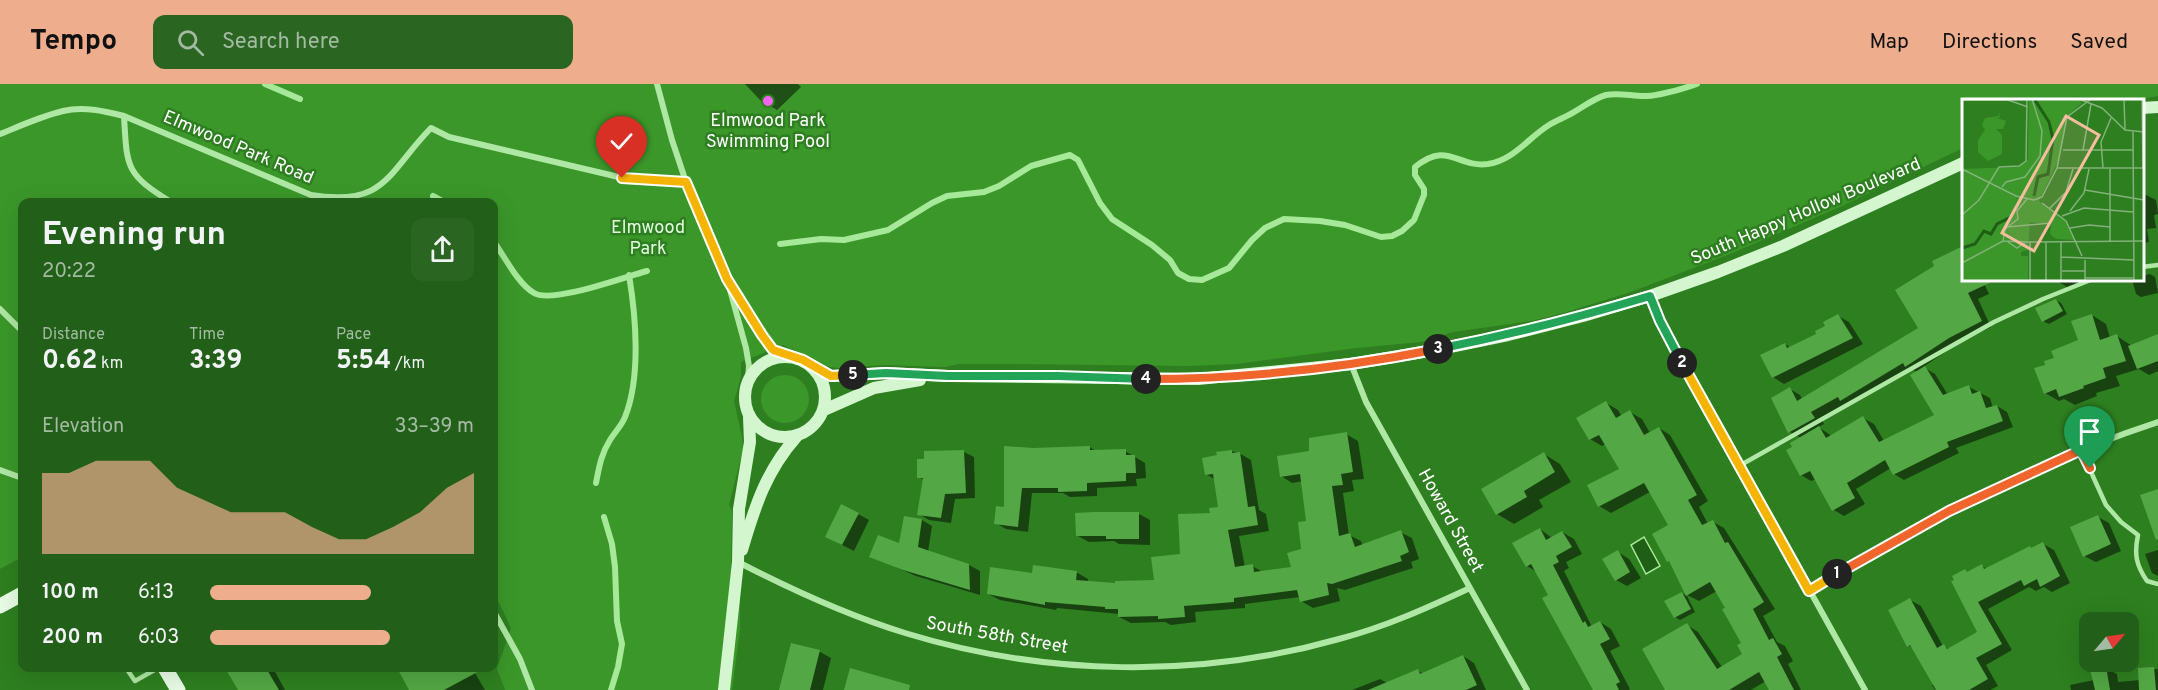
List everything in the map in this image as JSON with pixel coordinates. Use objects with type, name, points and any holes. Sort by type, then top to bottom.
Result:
[{"type":"main road","points":[[0,606],[18,596]]},
{"type":"main road","points":[[167,672],[178,690]]},
{"type":"street","points":[[657,84],[686,182],[727,279],[749,366],[744,391],[749,417],[750,442],[737,528],[738,562],[724,690]]},
{"type":"street","points":[[2143,108],[2158,107]]},
{"type":"street","name":"Elmwood Park Road","points":[[0,134],[63,111],[101,110],[124,116],[311,195],[328,198]]},
{"type":"street","points":[[124,116],[126,150],[133,174],[164,198]]},
{"type":"street","name":"Elmwood Park Road","points":[[351,198],[374,190],[393,173],[431,128],[449,137],[622,178],[686,182]]},
{"type":"street","name":"South Happy Hollow Boulevard","points":[[811,365],[831,376],[886,373],[948,376],[1198,379],[1351,364],[1508,335],[1650,296],[1783,246],[1962,163]]},
{"type":"street","points":[[727,279],[773,350],[811,365],[819,374],[824,386],[825,398],[824,410],[818,422],[797,436],[780,456],[767,477],[738,562]]},
{"type":"street","points":[[1650,296],[1660,321],[1739,466],[1865,690]]},
{"type":"street","points":[[0,309],[18,327]]},
{"type":"street","points":[[748,379],[756,368],[768,360],[781,356],[795,357]]},
{"type":"street","name":"Howard Street","points":[[1351,364],[1366,402],[1527,690]]},
{"type":"street","points":[[824,410],[874,388],[948,376]]},
{"type":"street","points":[[749,417],[770,435],[797,436]]},
{"type":"street","points":[[1809,591],[1949,511],[2081,450],[2158,422]]},
{"type":"street","points":[[0,470],[18,477]]},
{"type":"street","name":"South 58th Street","points":[[738,562],[797,592],[849,614],[905,633],[966,649],[1028,660],[1088,666],[1144,668],[1272,655],[1340,639],[1409,616],[1470,588]]},
{"type":"street","points":[[498,619],[520,659],[532,690]]},
{"type":"lane","points":[[2143,267],[2158,265]]},
{"type":"lane","points":[[1739,466],[1994,322],[2090,280]]},
{"type":"lane","points":[[2081,450],[2106,505],[2121,522],[2138,535],[2135,550],[2137,566],[2146,581],[2158,584]]},
{"type":"lane","points":[[129,672],[135,681],[151,672]]},
{"type":"green space","name":"Elmwood Park","points":[[0,84],[2158,84],[2158,96],[2140,99],[1962,99],[1962,148],[1842,206],[1730,254],[1631,292],[1531,321],[1453,332],[1421,342],[1236,364],[1189,366],[958,364],[945,367],[884,365],[839,368],[829,367],[783,345],[741,362],[741,377],[734,401],[743,450],[729,505],[732,511],[731,572],[740,598],[740,630],[732,690],[505,690],[498,666],[511,628],[498,600],[498,198],[18,198],[18,559],[0,569]]},
{"type":"green space","points":[[785,375],[802,382],[809,399],[802,416],[785,423],[768,416],[761,399],[768,382]]},
{"type":"shaded area","points":[[1644,537],[1660,566],[1646,574],[1631,545]]},
{"type":"building","points":[[1962,246],[1962,280],[1996,280],[1968,293],[1982,321],[1949,338],[1905,367],[1903,363],[1840,401],[1838,397],[1811,412],[1815,418],[1788,433],[1771,398],[1790,387],[1797,401],[1918,328],[1895,290],[1934,266],[1932,261]]},
{"type":"building","points":[[2056,299],[2063,311],[2042,322],[2035,308]]},
{"type":"building","points":[[1838,314],[1853,338],[1772,378],[1760,355],[1785,343],[1787,348],[1816,334],[1815,331],[1825,326],[1823,322]]},
{"type":"building","points":[[2092,314],[2100,340],[2117,334],[2126,361],[2103,368],[2106,378],[2083,386],[2084,388],[2059,397],[2056,389],[2044,394],[2034,368],[2045,365],[2044,361],[2054,358],[2051,351],[2078,340],[2071,321]]},
{"type":"building","points":[[2158,334],[2158,361],[2137,369],[2128,346]]},
{"type":"building","points":[[1925,366],[1943,395],[1969,385],[1972,394],[1980,391],[1986,408],[1997,405],[2003,421],[1947,442],[1949,447],[1893,475],[1885,460],[1847,483],[1855,498],[1832,511],[1810,471],[1800,476],[1786,450],[1792,447],[1790,443],[1819,426],[1826,438],[1863,416],[1879,442],[1934,415],[1910,375]]},
{"type":"building","points":[[1606,401],[1616,418],[1630,410],[1644,435],[1659,427],[1697,495],[1688,500],[1702,525],[1713,520],[1725,543],[1728,542],[1764,602],[1753,609],[1769,640],[1773,638],[1782,654],[1777,657],[1794,690],[1769,690],[1759,672],[1729,690],[1665,690],[1642,649],[1687,623],[1717,669],[1742,654],[1737,645],[1741,643],[1710,582],[1686,596],[1669,561],[1667,562],[1652,534],[1668,525],[1644,483],[1598,507],[1587,485],[1619,469],[1599,435],[1589,440],[1576,418]]},
{"type":"building","points":[[1347,432],[1353,472],[1341,474],[1343,485],[1332,486],[1339,536],[1350,533],[1355,547],[1401,530],[1409,552],[1400,556],[1402,561],[1332,584],[1327,583],[1329,595],[1300,602],[1297,590],[1234,598],[1234,602],[1184,606],[1185,617],[1158,619],[1158,616],[1118,617],[1118,609],[1105,609],[1105,607],[1045,602],[1045,605],[987,594],[990,567],[1032,573],[1033,565],[1077,571],[1076,580],[1115,583],[1115,581],[1154,580],[1151,557],[1180,554],[1178,514],[1210,513],[1209,508],[1218,507],[1213,474],[1205,475],[1202,458],[1217,455],[1216,452],[1232,450],[1232,453],[1240,452],[1248,507],[1255,506],[1258,525],[1228,530],[1235,567],[1253,564],[1254,572],[1291,567],[1287,553],[1301,549],[1298,522],[1306,521],[1300,474],[1280,477],[1277,456],[1309,451],[1309,438]]},
{"type":"building","points":[[1004,446],[1033,448],[1090,446],[1090,450],[1126,449],[1126,455],[1135,455],[1136,473],[1126,473],[1126,481],[1087,483],[1087,491],[1058,492],[1058,488],[1022,488],[1018,527],[994,524],[996,506],[1004,507]]},
{"type":"building","points":[[964,450],[966,493],[945,494],[941,518],[917,515],[923,478],[917,478],[917,459],[924,459],[924,451]]},
{"type":"building","points":[[1544,452],[1555,472],[1524,491],[1527,497],[1496,515],[1481,489]]},
{"type":"building","points":[[2158,489],[2158,539],[2156,540],[2140,495]]},
{"type":"building","points":[[841,504],[859,513],[842,545],[825,537]]},
{"type":"building","points":[[1139,512],[1139,539],[1076,536],[1075,513]]},
{"type":"building","points":[[2098,515],[2111,544],[2083,557],[2070,527]]},
{"type":"building","points":[[904,516],[922,519],[918,547],[969,564],[970,590],[869,557],[878,535],[899,543]]},
{"type":"building","points":[[1540,528],[1546,540],[1562,531],[1572,547],[1556,556],[1559,562],[1553,565],[1583,623],[1585,621],[1588,627],[1600,621],[1610,639],[1600,644],[1620,682],[1616,684],[1619,690],[1593,690],[1542,598],[1548,595],[1531,564],[1526,567],[1512,543]]},
{"type":"building","points":[[2043,542],[2060,576],[2040,587],[2037,579],[2024,586],[2021,580],[1978,602],[2002,644],[1976,658],[1988,679],[1969,690],[1936,690],[1910,645],[1907,647],[1888,610],[1910,598],[1937,648],[1944,644],[1947,649],[1977,632],[1951,581],[1954,580],[1952,576],[1965,569],[1967,572],[1982,564],[1984,569]]},
{"type":"building","points":[[1618,550],[1630,572],[1615,581],[1602,559]]},
{"type":"building","points":[[1682,592],[1691,609],[1674,618],[1664,601]]},
{"type":"building","points":[[791,643],[820,650],[810,690],[779,690]]},
{"type":"building","points":[[1463,655],[1477,685],[1466,690],[1368,690],[1418,669],[1420,674]]},
{"type":"building","points":[[2154,667],[2156,690],[2139,690],[2139,668]]},
{"type":"building","points":[[850,668],[910,685],[909,690],[844,690]]},
{"type":"building","points":[[227,672],[268,672],[279,690],[238,690]]},
{"type":"building","points":[[399,672],[478,672],[444,690],[409,690]]},
{"type":"building","points":[[2091,672],[2107,672],[2110,690],[2095,690]]},
{"type":"waterway","points":[[265,84],[300,99]]},
{"type":"waterway","points":[[780,244],[821,239],[844,240],[888,230],[947,196],[984,192],[999,186],[1031,166],[1070,155],[1078,160],[1100,203],[1112,219],[1152,245],[1170,260],[1178,273],[1189,279],[1202,280],[1229,268],[1265,228],[1284,219],[1345,225],[1381,237],[1392,236],[1402,231],[1414,220],[1424,195],[1424,189],[1415,175],[1415,167],[1426,159],[1444,155],[1477,164],[1497,162],[1513,153],[1541,130],[1602,96],[1653,95],[1697,84]]},
{"type":"waterway","points":[[433,196],[437,198]]},
{"type":"waterway","points":[[498,248],[528,289],[543,295],[572,292],[647,271]]},
{"type":"waterway","points":[[596,483],[604,451],[625,417],[633,384],[636,347],[629,275]]},
{"type":"waterway","points":[[604,517],[612,544],[617,621],[622,644],[611,690]]},
{"type":"place","name":"Elmwood Park Swimming Pool","points":[[768,101]]},
{"type":"route","points":[[622,178],[686,182],[727,279],[764,340],[773,350],[803,360],[831,376],[886,373],[948,376],[1198,379],[1269,373],[1351,364],[1435,350],[1508,335],[1650,296],[1660,321],[1809,591],[1949,511],[2081,450],[2090,468]]}]
